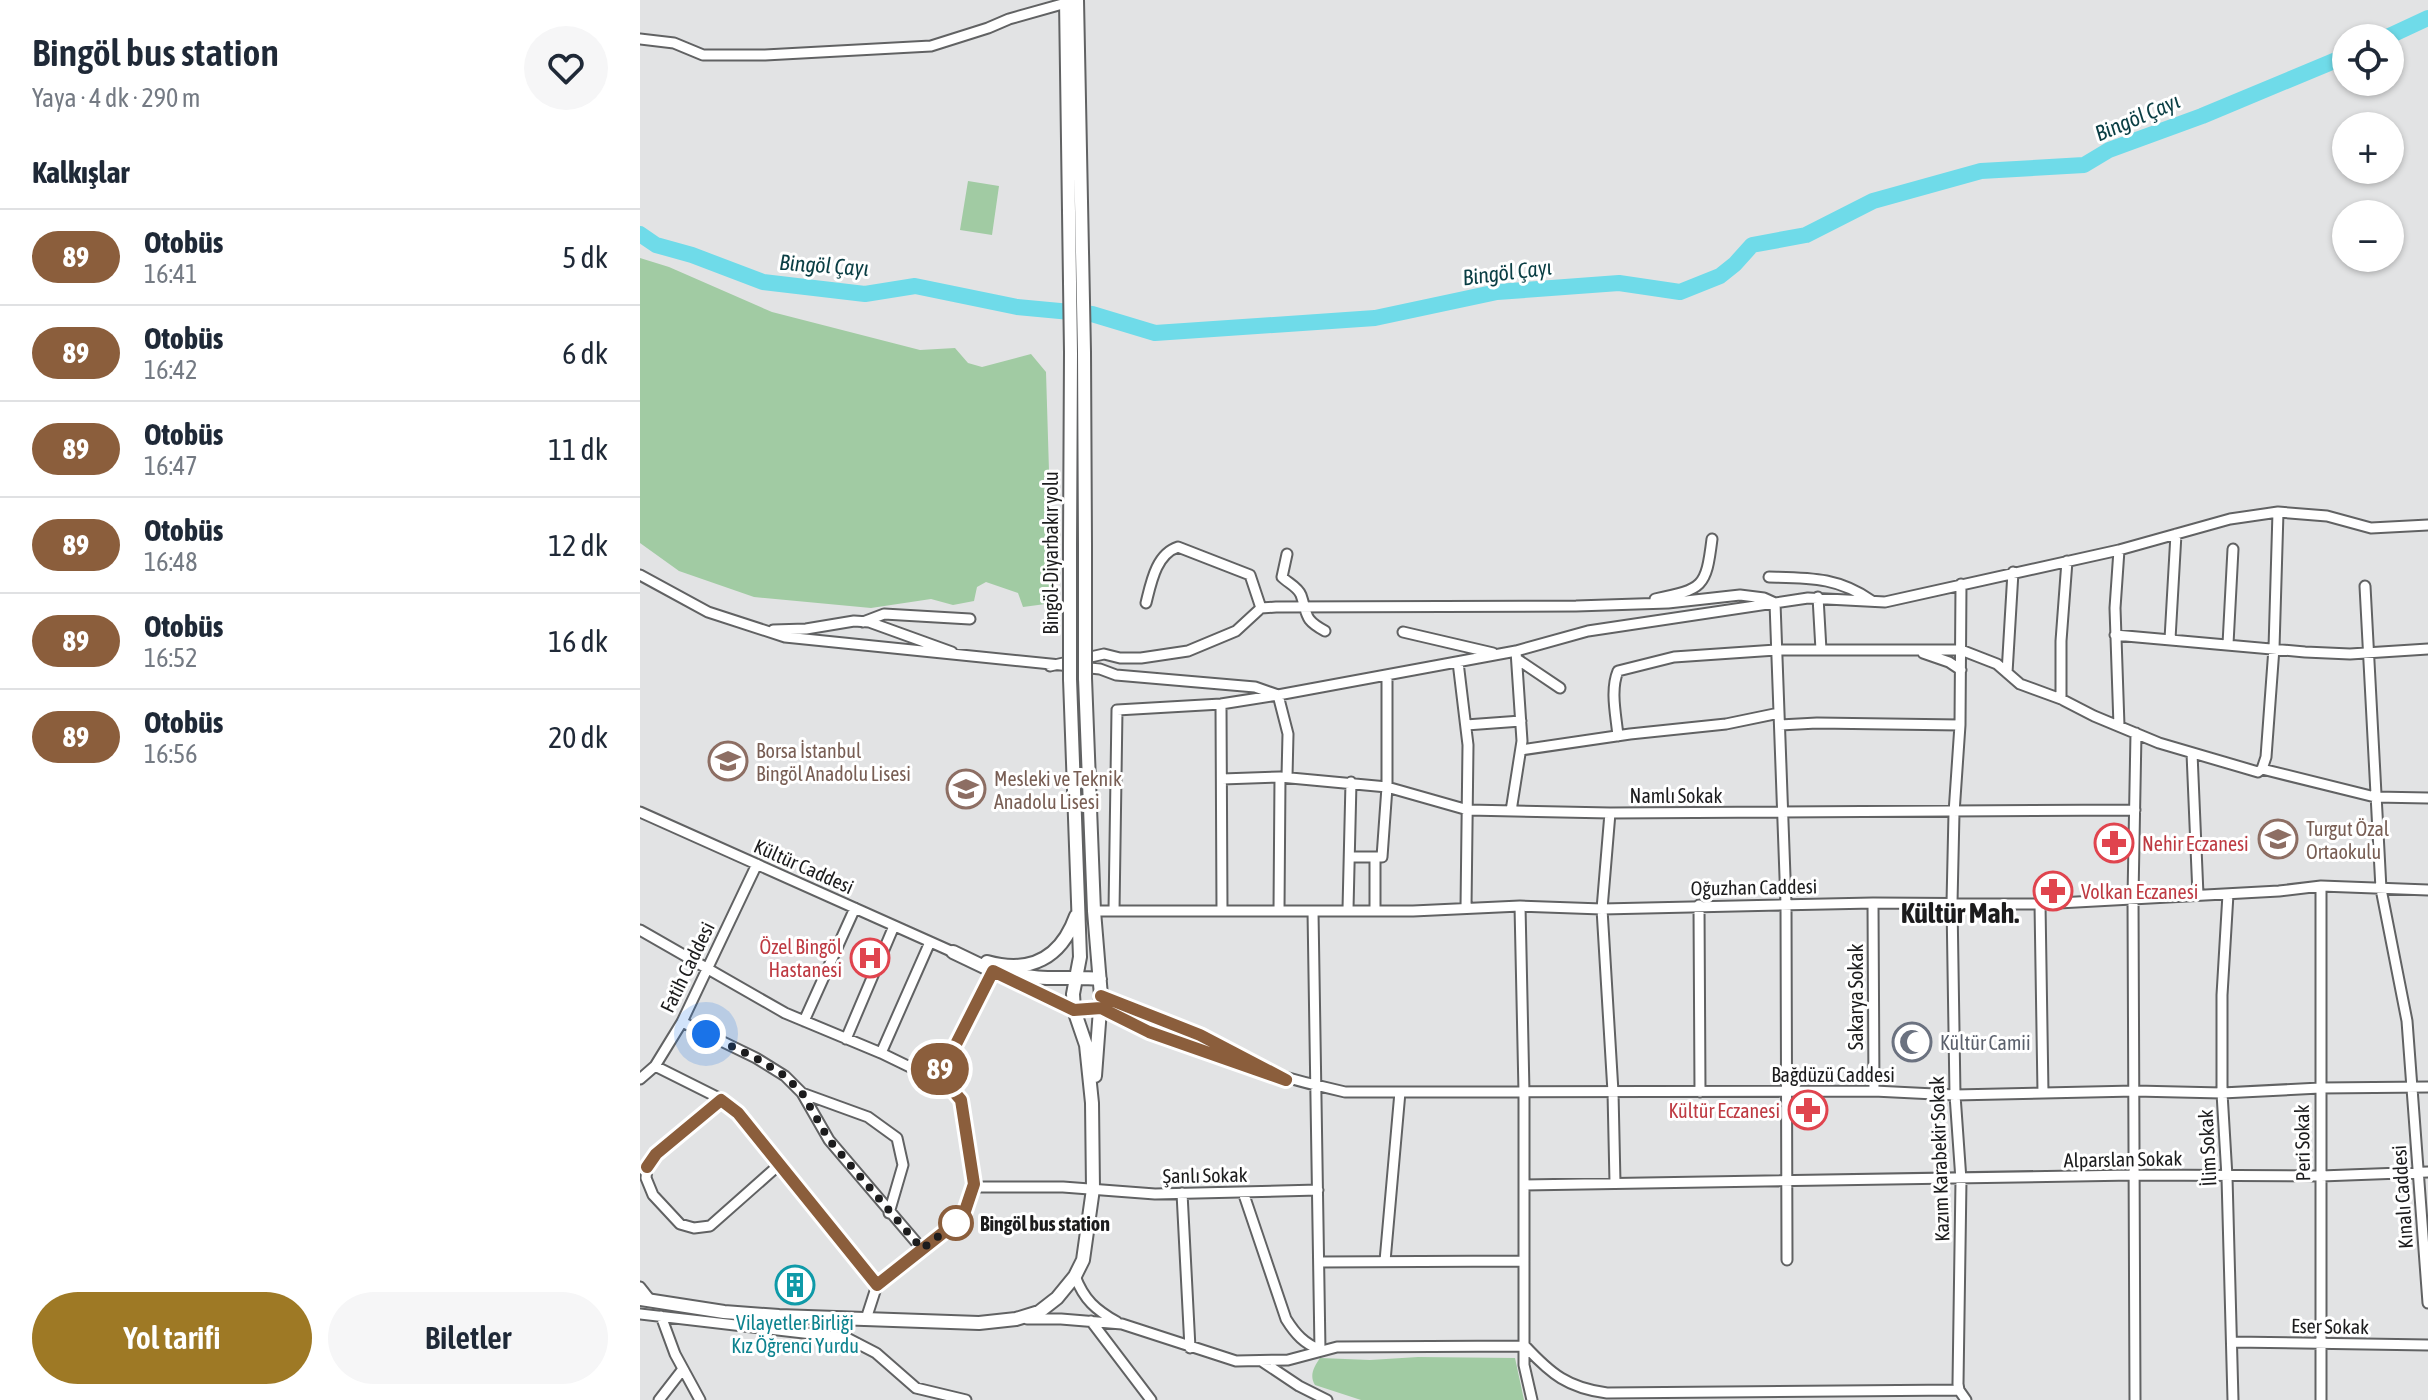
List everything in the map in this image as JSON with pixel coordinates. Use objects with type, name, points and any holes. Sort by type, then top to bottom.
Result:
[{"type":"main road","name":"Bingöl-Diyarbakır yolu","points":[[1070,1],[1085,545],[1085,678],[1094,911],[1101,1002],[1092,1103]]},
{"type":"main road","name":"Bingöl-Diyarbakır yolu","points":[[645,1300],[724,1312],[979,1323],[1016,1319],[1039,1312],[1057,1298],[1075,1276],[1083,1260],[1093,1189],[1092,1103],[1086,1045],[1074,1010],[1073,994],[1080,957],[1070,679],[1070,546],[1078,352]]},
{"type":"main road","points":[[953,952],[998,965],[1038,963],[1053,952],[1071,930],[1078,910]]},
{"type":"main road","points":[[953,952],[1074,1010],[1101,1002]]},
{"type":"main road","points":[[953,952],[1025,977],[1100,979]]},
{"type":"street","points":[[640,39],[674,43],[703,55],[765,55],[931,46],[1070,1]]},
{"type":"street","points":[[1403,632],[1516,655],[1588,631],[1775,603],[1818,597],[1885,602],[2119,550],[2230,519],[2278,512],[2327,516],[2371,528],[2428,525]]},
{"type":"street","points":[[1618,736],[1614,696],[1618,671],[1674,657],[1739,655],[1776,650],[1961,650],[1986,658],[2020,684],[2136,733],[2258,772],[2266,757],[2274,648],[2278,512]]},
{"type":"street","points":[[2170,639],[2176,534]]},
{"type":"street","points":[[1632,603],[1694,588],[1704,579],[1712,539]]},
{"type":"street","points":[[1146,603],[1157,567],[1166,552],[1178,547],[1250,575],[1261,608]]},
{"type":"street","points":[[2228,644],[2233,549]]},
{"type":"street","points":[[2119,550],[2115,635],[2119,726]]},
{"type":"street","points":[[1287,554],[1282,577],[1297,589],[1303,608],[1315,625],[1325,631]]},
{"type":"street","points":[[2061,699],[2061,641],[2067,561]]},
{"type":"street","points":[[2007,673],[2013,572]]},
{"type":"street","points":[[640,575],[708,612],[785,637],[1100,669],[1116,675],[1255,687],[1278,695]]},
{"type":"street","points":[[1769,577],[1835,582],[1854,588],[1873,602]]},
{"type":"street","name":"Kazım Karabekir Sokak","points":[[1961,584],[1960,725],[1952,903],[1955,1095],[1961,1180],[1962,1395]]},
{"type":"street","name":"Kınalı Caddesi","points":[[2365,586],[2381,889],[2407,1021],[2424,1172],[2428,1303]]},
{"type":"street","points":[[1050,666],[1104,654],[1141,658],[1188,651],[1236,631],[1261,608],[1576,606],[1668,603],[1740,595],[1764,598],[1775,603]]},
{"type":"street","points":[[1818,597],[1821,650]]},
{"type":"street","points":[[1775,603],[1786,904],[1787,1260]]},
{"type":"street","points":[[761,630],[806,629],[863,622],[884,614],[970,619]]},
{"type":"street","points":[[863,622],[886,627],[963,656]]},
{"type":"street","points":[[2115,635],[2305,652],[2370,653],[2428,649]]},
{"type":"street","points":[[1919,652],[1949,662],[1961,670]]},
{"type":"street","points":[[1114,911],[1117,710],[1221,704],[1500,654]]},
{"type":"street","points":[[1516,655],[1560,688]]},
{"type":"street","points":[[1511,811],[1521,750],[1516,655]]},
{"type":"street","points":[[1458,662],[1466,725],[1466,908]]},
{"type":"street","points":[[1350,857],[1382,857],[1387,787],[1387,676]]},
{"type":"street","points":[[1278,695],[1288,734],[1279,910]]},
{"type":"street","points":[[1221,704],[1222,911]]},
{"type":"street","points":[[1521,750],[1726,724],[1779,713]]},
{"type":"street","points":[[1466,725],[1521,721]]},
{"type":"street","points":[[1780,725],[1960,725]]},
{"type":"street","points":[[2135,1400],[2133,897],[2136,733]]},
{"type":"street","points":[[2192,753],[2198,895]]},
{"type":"street","points":[[2262,769],[2375,797],[2428,798]]},
{"type":"street","name":"Namlı Sokak","points":[[1222,779],[1284,777],[1351,782],[1387,787],[1468,810],[1610,813],[2135,810]]},
{"type":"street","points":[[1348,909],[1351,782]]},
{"type":"street","name":"Kültür Caddesi","points":[[640,812],[953,952]]},
{"type":"street","points":[[1610,813],[1602,909],[1615,1183]]},
{"type":"street","points":[[1375,857],[1375,910]]},
{"type":"street","name":"Fatih Caddesi","points":[[640,1079],[655,1066],[682,1022],[757,864]]},
{"type":"street","name":"Oğuzhan Caddesi","points":[[1094,911],[2040,904],[2321,886],[2428,890]]},
{"type":"street","name":"Peri Sokak","points":[[2321,886],[2321,1400]]},
{"type":"street","name":"İlim Sokak","points":[[2228,894],[2222,995],[2222,1093],[2233,1400]]},
{"type":"street","name":"Sakarya Sokak","points":[[1873,903],[1874,1091]]},
{"type":"street","points":[[2040,904],[2043,1093]]},
{"type":"street","points":[[1699,905],[1700,1092]]},
{"type":"street","points":[[1520,906],[1524,1365],[1532,1400]]},
{"type":"street","points":[[804,1021],[855,908]]},
{"type":"street","points":[[1313,911],[1320,1350]]},
{"type":"street","points":[[846,1039],[894,926]]},
{"type":"street","points":[[640,930],[804,1021],[949,1086],[961,1100],[973,1187],[963,1217],[877,1285],[866,1319]]},
{"type":"street","points":[[881,1053],[930,942]]},
{"type":"street","points":[[927,1077],[944,1065],[950,1056],[993,971]]},
{"type":"street","points":[[1101,1002],[1149,1032],[1286,1080]]},
{"type":"street","points":[[1101,1002],[1200,1035],[1286,1080]]},
{"type":"street","points":[[682,1022],[756,1058],[785,1076],[802,1093],[829,1140],[922,1249]]},
{"type":"street","points":[[655,1066],[721,1100],[738,1113],[877,1285]]},
{"type":"street","name":"Bağdüzü Caddesi","points":[[1286,1080],[1345,1092],[1874,1091],[1955,1095],[2135,1091],[2222,1093],[2428,1087]]},
{"type":"street","points":[[1385,1261],[1400,1092]]},
{"type":"street","points":[[802,1093],[868,1117],[897,1138],[903,1165],[889,1213]]},
{"type":"street","points":[[721,1100],[656,1154],[647,1167],[646,1178],[653,1195],[662,1205],[680,1224],[694,1228],[710,1226],[780,1164]]},
{"type":"street","name":"Alparslan Sokak","points":[[1524,1185],[2133,1175],[2321,1176],[2424,1172]]},
{"type":"street","name":"Şanlı Sokak","points":[[973,1187],[1182,1193],[1318,1190]]},
{"type":"street","points":[[1243,1192],[1286,1319],[1296,1335],[1320,1350]]},
{"type":"street","points":[[1182,1193],[1190,1348]]},
{"type":"street","points":[[1319,1262],[1524,1261]]},
{"type":"street","points":[[1075,1276],[1080,1291],[1090,1305],[1122,1324],[1236,1361],[1288,1360],[1320,1350],[1357,1347],[1525,1346],[1569,1385],[1607,1393],[1687,1396],[1962,1395]]},
{"type":"street","points":[[640,1287],[645,1300]]},
{"type":"street","points":[[640,1314],[847,1338],[876,1353],[916,1388],[966,1400]]},
{"type":"street","points":[[661,1316],[700,1400]]},
{"type":"street","points":[[1016,1319],[1122,1324]]},
{"type":"street","points":[[1091,1321],[1151,1400]]},
{"type":"street","points":[[1296,1335],[1306,1337],[1314,1333],[1320,1323]]},
{"type":"street","name":"Eser Sokak","points":[[2232,1342],[2428,1345]]},
{"type":"street","points":[[1263,1362],[1327,1400]]},
{"type":"street","points":[[659,1400],[683,1369]]},
{"type":"green space","points":[[968,181],[999,186],[992,235],[960,230]]},
{"type":"green space","points":[[640,258],[669,267],[772,312],[920,350],[955,348],[968,363],[982,367],[1031,354],[1046,372],[1053,603],[1023,607],[1018,593],[986,582],[977,587],[974,601],[953,605],[931,599],[871,608],[754,597],[679,571],[640,543]]},
{"type":"green space","points":[[1320,1358],[1370,1360],[1515,1358],[1524,1400],[1361,1400],[1315,1385],[1312,1378]]},
{"type":"waterway","name":"Bingöl Çayı","points":[[2404,29],[2428,18]]},
{"type":"waterway","name":"Bingöl Çayı","points":[[640,234],[656,245],[763,282],[865,294],[915,286],[1017,307],[1092,314],[1155,333],[1375,318],[1497,292],[1619,283],[1680,292],[1720,276],[1752,245],[1806,235],[1873,201],[1981,171],[2084,165],[2109,150],[2202,116],[2332,62]]},
{"type":"bus line","name":"89","points":[[647,1167],[656,1154],[721,1100],[738,1113],[877,1285],[963,1217],[970,1200],[974,1184],[961,1100],[949,1086],[927,1077],[944,1065],[950,1056],[993,971],[1074,1010],[1101,1008],[1149,1032],[1286,1080],[1200,1035],[1101,996]]},
{"type":"place","name":"Borsa İstanbul Bingöl Anadolu Lisesi","points":[[728,761]]},
{"type":"place","name":"Mesleki ve Teknik Anadolu Lisesi","points":[[966,789]]},
{"type":"place","name":"Turgut Özal Ortaokulu","points":[[2278,839]]},
{"type":"place","name":"Nehir Eczanesi","points":[[2114,843]]},
{"type":"place","name":"Volkan Eczanesi","points":[[2053,891]]},
{"type":"place","name":"Özel Bingöl Hastanesi","points":[[870,958]]},
{"type":"place","name":"Kültür Camii","points":[[1912,1042]]},
{"type":"place","name":"Kültür Eczanesi","points":[[1808,1110]]},
{"type":"place","name":"Bingöl bus station","points":[[956,1223]]},
{"type":"place","name":"Vilayetler Birliği Kız Öğrenci Yurdu","points":[[795,1285]]},
{"type":"district","name":"Kültür Mah.","points":[[1960,913]]},
{"type":"route","points":[[706,1034],[785,1076],[802,1093],[829,1140],[922,1249],[963,1217],[956,1223]]}]
